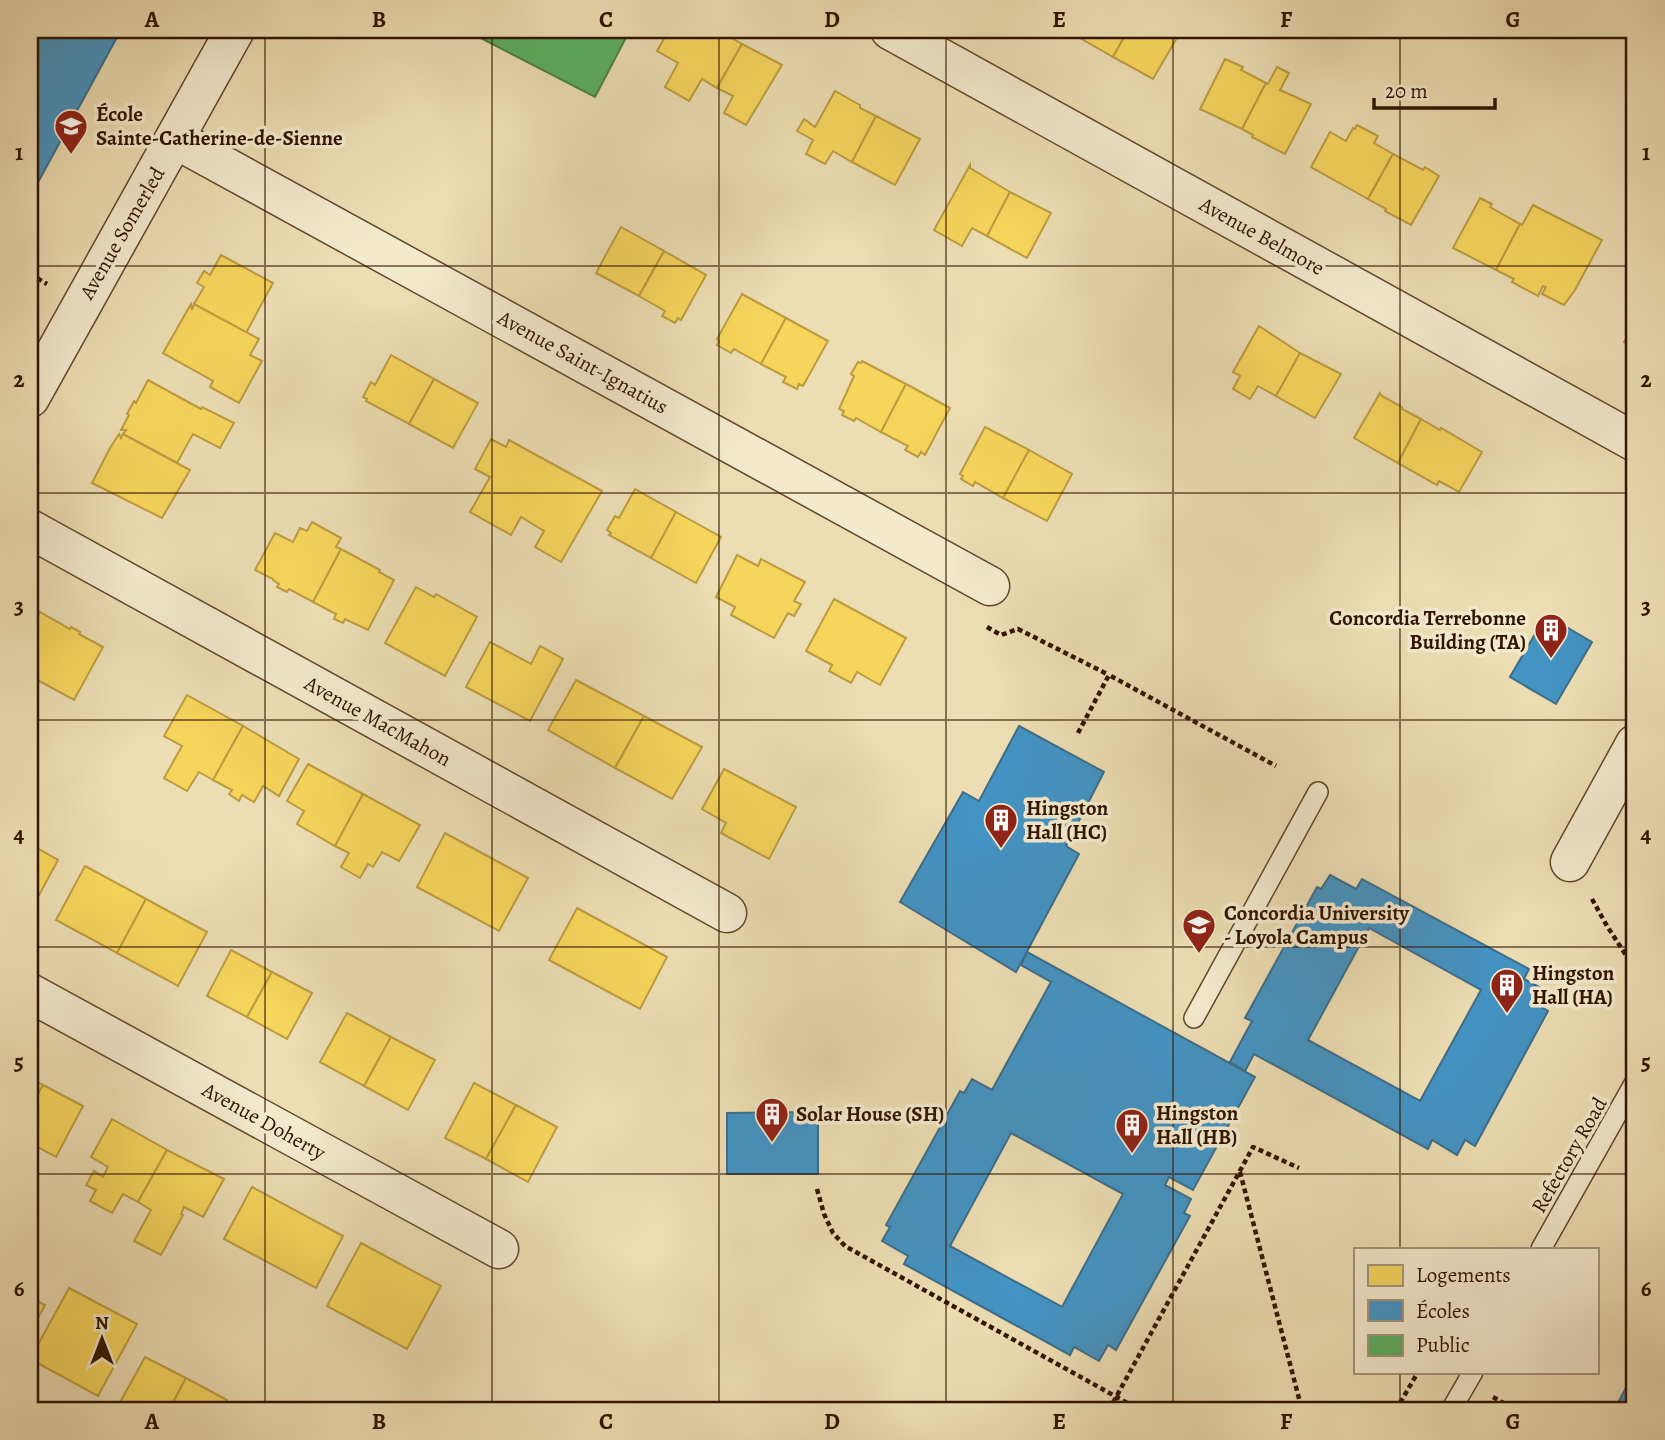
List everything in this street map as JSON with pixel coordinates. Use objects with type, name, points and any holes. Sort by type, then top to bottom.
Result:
[{"type":"street","name":"Avenue Somerled","points":[[30,398],[235,30]]},
{"type":"street","name":"Avenue Belmore","points":[[890,30],[1635,442]]},
{"type":"street","name":"Avenue Saint-Ignatius","points":[[175,139],[990,586]]},
{"type":"street","name":"Avenue MacMahon","points":[[30,528],[727,913]]},
{"type":"street","points":[[1570,862],[1635,744]]},
{"type":"street","name":"Avenue Doherty","points":[[30,993],[499,1249]]},
{"type":"lane","points":[[1194,1018],[1318,792]]},
{"type":"lane","name":"Refectory Road","points":[[1542,1248],[1633,1093]]},
{"type":"lane","points":[[1451,1410],[1472,1374]]},
{"type":"path","points":[[30,274],[49,285]]},
{"type":"path","points":[[987,628],[1001,635],[1018,629],[1276,766]]},
{"type":"path","points":[[1078,733],[1109,675]]},
{"type":"path","points":[[1592,899],[1635,969]]},
{"type":"path","points":[[1109,1410],[1253,1147],[1299,1168]]},
{"type":"path","points":[[1240,1171],[1302,1410]]},
{"type":"path","points":[[817,1189],[833,1233],[845,1246],[1140,1410]]},
{"type":"path","points":[[1396,1410],[1417,1374]]},
{"type":"path","points":[[1483,1392],[1516,1410]]},
{"type":"building: Logements","points":[[669,30],[718,30],[742,44],[717,88],[702,79],[689,101],[665,87],[678,63],[657,51]]},
{"type":"building: Logements","points":[[1076,30],[1128,30],[1113,57],[1073,34]]},
{"type":"building: Logements","points":[[1128,30],[1168,30],[1178,36],[1153,79],[1113,57]]},
{"type":"building: Logements","points":[[742,44],[782,65],[746,125],[724,113],[733,96],[717,88]]},
{"type":"building: Logements","points":[[1225,59],[1243,67],[1241,70],[1266,83],[1242,129],[1200,109]]},
{"type":"building: Logements","points":[[1277,67],[1289,73],[1280,90],[1311,104],[1285,154],[1242,129]]},
{"type":"building: Logements","points":[[835,91],[876,116],[852,162],[833,151],[825,164],[806,154],[813,140],[797,131],[804,119],[815,127]]},
{"type":"building: Logements","points":[[876,116],[920,139],[895,185],[852,162]]},
{"type":"building: Logements","points":[[1357,125],[1378,136],[1374,143],[1393,154],[1368,199],[1311,167],[1330,132],[1346,141]]},
{"type":"building: Logements","points":[[1393,154],[1439,176],[1411,225],[1368,199]]},
{"type":"building: Logements","points":[[970,165],[970,168],[1010,192],[987,236],[972,228],[962,246],[934,230]]},
{"type":"building: Logements","points":[[1010,192],[1051,213],[1027,258],[987,236]]},
{"type":"building: Logements","points":[[1480,198],[1520,224],[1496,270],[1453,248]]},
{"type":"building: Logements","points":[[1533,205],[1602,240],[1564,305],[1542,294],[1546,287],[1543,286],[1538,296],[1496,270]]},
{"type":"building: Logements","points":[[621,227],[664,251],[639,296],[596,273]]},
{"type":"building: Logements","points":[[664,251],[706,275],[681,320],[678,318],[675,323],[662,316],[665,311],[639,296]]},
{"type":"building: Logements","points":[[221,255],[273,283],[246,333],[194,304],[204,287],[197,283],[204,271],[210,275]]},
{"type":"building: Logements","points":[[742,294],[786,318],[761,364],[734,349],[731,353],[717,345],[717,339]]},
{"type":"building: Logements","points":[[191,304],[192,310],[194,304],[259,339],[250,355],[262,361],[239,403],[210,387],[213,381],[163,353]]},
{"type":"building: Logements","points":[[786,318],[828,341],[803,386],[799,384],[797,389],[783,382],[786,377],[761,364]]},
{"type":"building: Logements","points":[[1635,322],[1635,348],[1624,342]]},
{"type":"building: Logements","points":[[1259,326],[1300,353],[1276,396],[1258,386],[1250,399],[1233,389],[1240,376],[1233,372]]},
{"type":"building: Logements","points":[[1300,353],[1341,374],[1315,418],[1276,396]]},
{"type":"building: Logements","points":[[391,355],[434,379],[409,424],[363,397],[371,382],[375,385]]},
{"type":"building: Logements","points":[[862,361],[906,384],[881,432],[856,418],[854,421],[842,415],[844,411],[839,409],[854,376],[851,374],[858,362]]},
{"type":"building: Logements","points":[[434,379],[478,403],[453,448],[409,424]]},
{"type":"building: Logements","points":[[148,380],[201,409],[202,407],[234,423],[220,448],[193,434],[177,463],[123,434],[126,430],[121,430],[129,415],[127,414]]},
{"type":"building: Logements","points":[[906,384],[950,408],[925,455],[921,452],[918,457],[905,450],[908,446],[881,432]]},
{"type":"building: Logements","points":[[1380,393],[1421,419],[1398,463],[1354,438]]},
{"type":"building: Logements","points":[[1421,419],[1482,452],[1459,492],[1439,481],[1437,485],[1398,463]]},
{"type":"building: Logements","points":[[985,427],[1029,450],[1003,498],[975,482],[973,486],[961,479],[963,476],[960,474]]},
{"type":"building: Logements","points":[[119,434],[121,438],[123,434],[190,470],[162,518],[92,483]]},
{"type":"building: Logements","points":[[491,439],[506,447],[509,440],[602,491],[561,562],[535,547],[544,531],[521,517],[511,535],[470,512],[490,477],[475,469]]},
{"type":"building: Logements","points":[[1029,450],[1072,474],[1047,521],[1003,498]]},
{"type":"building: Logements","points":[[635,489],[676,512],[651,558],[609,535],[611,533],[607,530],[615,516],[619,518]]},
{"type":"building: Logements","points":[[676,512],[721,537],[696,583],[651,558]]},
{"type":"building: Logements","points":[[312,522],[341,538],[336,547],[341,549],[313,602],[289,589],[287,592],[277,587],[279,584],[273,579],[255,570],[275,533],[293,542],[300,528],[307,531]]},
{"type":"building: Logements","points":[[341,549],[394,580],[368,630],[345,619],[343,623],[334,619],[336,614],[313,602]]},
{"type":"building: Logements","points":[[737,555],[758,566],[761,559],[805,582],[794,601],[801,604],[794,616],[788,613],[774,638],[731,615],[735,607],[716,597]]},
{"type":"building: Logements","points":[[416,587],[434,597],[436,594],[477,617],[445,676],[385,643]]},
{"type":"building: Logements","points":[[834,599],[906,638],[880,685],[857,672],[851,683],[829,671],[832,665],[806,651]]},
{"type":"building: Logements","points":[[40,612],[103,647],[74,700],[32,677],[30,681],[30,631]]},
{"type":"building: Logements","points":[[490,642],[531,664],[540,646],[563,659],[530,721],[466,687]]},
{"type":"building: Logements","points":[[576,680],[644,716],[615,768],[548,730]]},
{"type":"building: Logements","points":[[187,695],[243,726],[213,780],[199,772],[187,791],[164,778],[182,746],[164,736]]},
{"type":"building: Logements","points":[[644,716],[702,747],[672,799],[615,768]]},
{"type":"building: Logements","points":[[243,726],[299,759],[279,796],[263,786],[254,802],[242,795],[239,801],[229,794],[232,790],[213,780]]},
{"type":"building: Logements","points":[[308,764],[363,794],[335,846],[297,824],[304,811],[287,801]]},
{"type":"building: Logements","points":[[724,769],[796,807],[769,859],[721,833],[726,823],[702,809]]},
{"type":"building: Logements","points":[[363,794],[420,825],[399,861],[382,852],[373,867],[368,864],[360,878],[341,867],[349,853],[335,846]]},
{"type":"building: Logements","points":[[445,833],[528,878],[499,931],[417,887]]},
{"type":"building: Logements","points":[[30,844],[58,860],[32,908],[30,907]]},
{"type":"building: Logements","points":[[85,866],[146,899],[117,953],[56,920]]},
{"type":"building: Logements","points":[[146,899],[207,932],[178,986],[117,953]]},
{"type":"building: Logements","points":[[577,908],[667,957],[640,1009],[549,960]]},
{"type":"building: Logements","points":[[231,950],[272,972],[247,1017],[207,996]]},
{"type":"building: Logements","points":[[272,972],[312,993],[287,1039],[247,1017]]},
{"type":"building: Logements","points":[[347,1013],[391,1037],[364,1086],[320,1062]]},
{"type":"building: Logements","points":[[391,1037],[435,1060],[408,1110],[364,1086]]},
{"type":"building: Logements","points":[[30,1077],[43,1085],[30,1109]]},
{"type":"building: Logements","points":[[474,1083],[516,1105],[486,1159],[445,1138]]},
{"type":"building: Logements","points":[[43,1085],[83,1106],[56,1157],[30,1143],[30,1109]]},
{"type":"building: Logements","points":[[516,1105],[557,1127],[528,1182],[486,1159]]},
{"type":"building: Logements","points":[[112,1119],[167,1150],[138,1202],[123,1194],[112,1213],[90,1201],[96,1190],[86,1185],[94,1171],[103,1177],[108,1167],[91,1157]]},
{"type":"building: Logements","points":[[167,1150],[224,1179],[203,1217],[184,1207],[181,1214],[183,1215],[161,1255],[134,1241],[151,1210],[138,1202]]},
{"type":"building: Logements","points":[[252,1187],[343,1236],[316,1288],[224,1239]]},
{"type":"building: Logements","points":[[361,1243],[441,1286],[407,1349],[327,1306]]},
{"type":"building: Logements","points":[[69,1288],[137,1324],[98,1396],[30,1359]]},
{"type":"building: Logements","points":[[30,1297],[45,1305],[30,1333]]},
{"type":"building: Logements","points":[[145,1357],[186,1378],[169,1410],[125,1410],[118,1406]]},
{"type":"building: Logements","points":[[186,1378],[227,1400],[221,1410],[169,1410]]},
{"type":"building: Écoles","points":[[30,30],[121,30],[30,197]]},
{"type":"building: Écoles","name":"Concordia Terrebonne Building (TA)","points":[[1546,615],[1592,642],[1556,704],[1510,677]]},
{"type":"building: Écoles","name":"Hingston Hall (HC)","points":[[1019,726],[1104,772],[1066,846],[1079,854],[1016,972],[900,902],[963,792],[979,801]]},
{"type":"building: Écoles","name":"Hingston Hall (HA)","points":[[1330,875],[1356,889],[1362,879],[1529,969],[1524,979],[1550,993],[1542,1007],[1548,1011],[1475,1146],[1465,1140],[1457,1155],[1432,1140],[1428,1149],[1254,1054],[1245,1071],[1230,1062],[1252,1021],[1245,1018],[1317,887],[1321,889]],"holes":[[[1369,928],[1481,990],[1420,1101],[1308,1040]]]},
{"type":"building: Écoles","name":"Hingston Hall (HB)","points":[[1027,952],[1255,1077],[1193,1190],[1169,1177],[1165,1185],[1191,1199],[1184,1213],[1190,1216],[1116,1350],[1108,1345],[1099,1361],[1074,1347],[1070,1355],[904,1264],[908,1256],[882,1241],[890,1227],[886,1225],[960,1091],[964,1093],[972,1079],[992,1090],[1051,982],[1021,965]],"holes":[[[1011,1133],[1123,1194],[1062,1307],[950,1246]]]},
{"type":"building: Écoles","name":"Solar House (SH)","points":[[818,1112],[818,1174],[727,1174],[727,1113]]},
{"type":"building: Écoles","points":[[1635,1371],[1635,1410],[1614,1410]]},
{"type":"building: Public","points":[[465,30],[630,30],[595,97]]},
{"type":"place","name":"École Sainte-Catherine-de-Sienne","points":[[71,156]]},
{"type":"place","name":"Concordia Terrebonne Building (TA)","points":[[1551,660]]},
{"type":"place","name":"Hingston Hall (HC)","points":[[1001,850]]},
{"type":"place","name":"Concordia University - Loyola Campus","points":[[1199,955]]},
{"type":"place","name":"Hingston Hall (HA)","points":[[1507,1015]]},
{"type":"place","name":"Solar House (SH)","points":[[772,1144]]},
{"type":"place","name":"Hingston Hall (HB)","points":[[1132,1155]]}]
